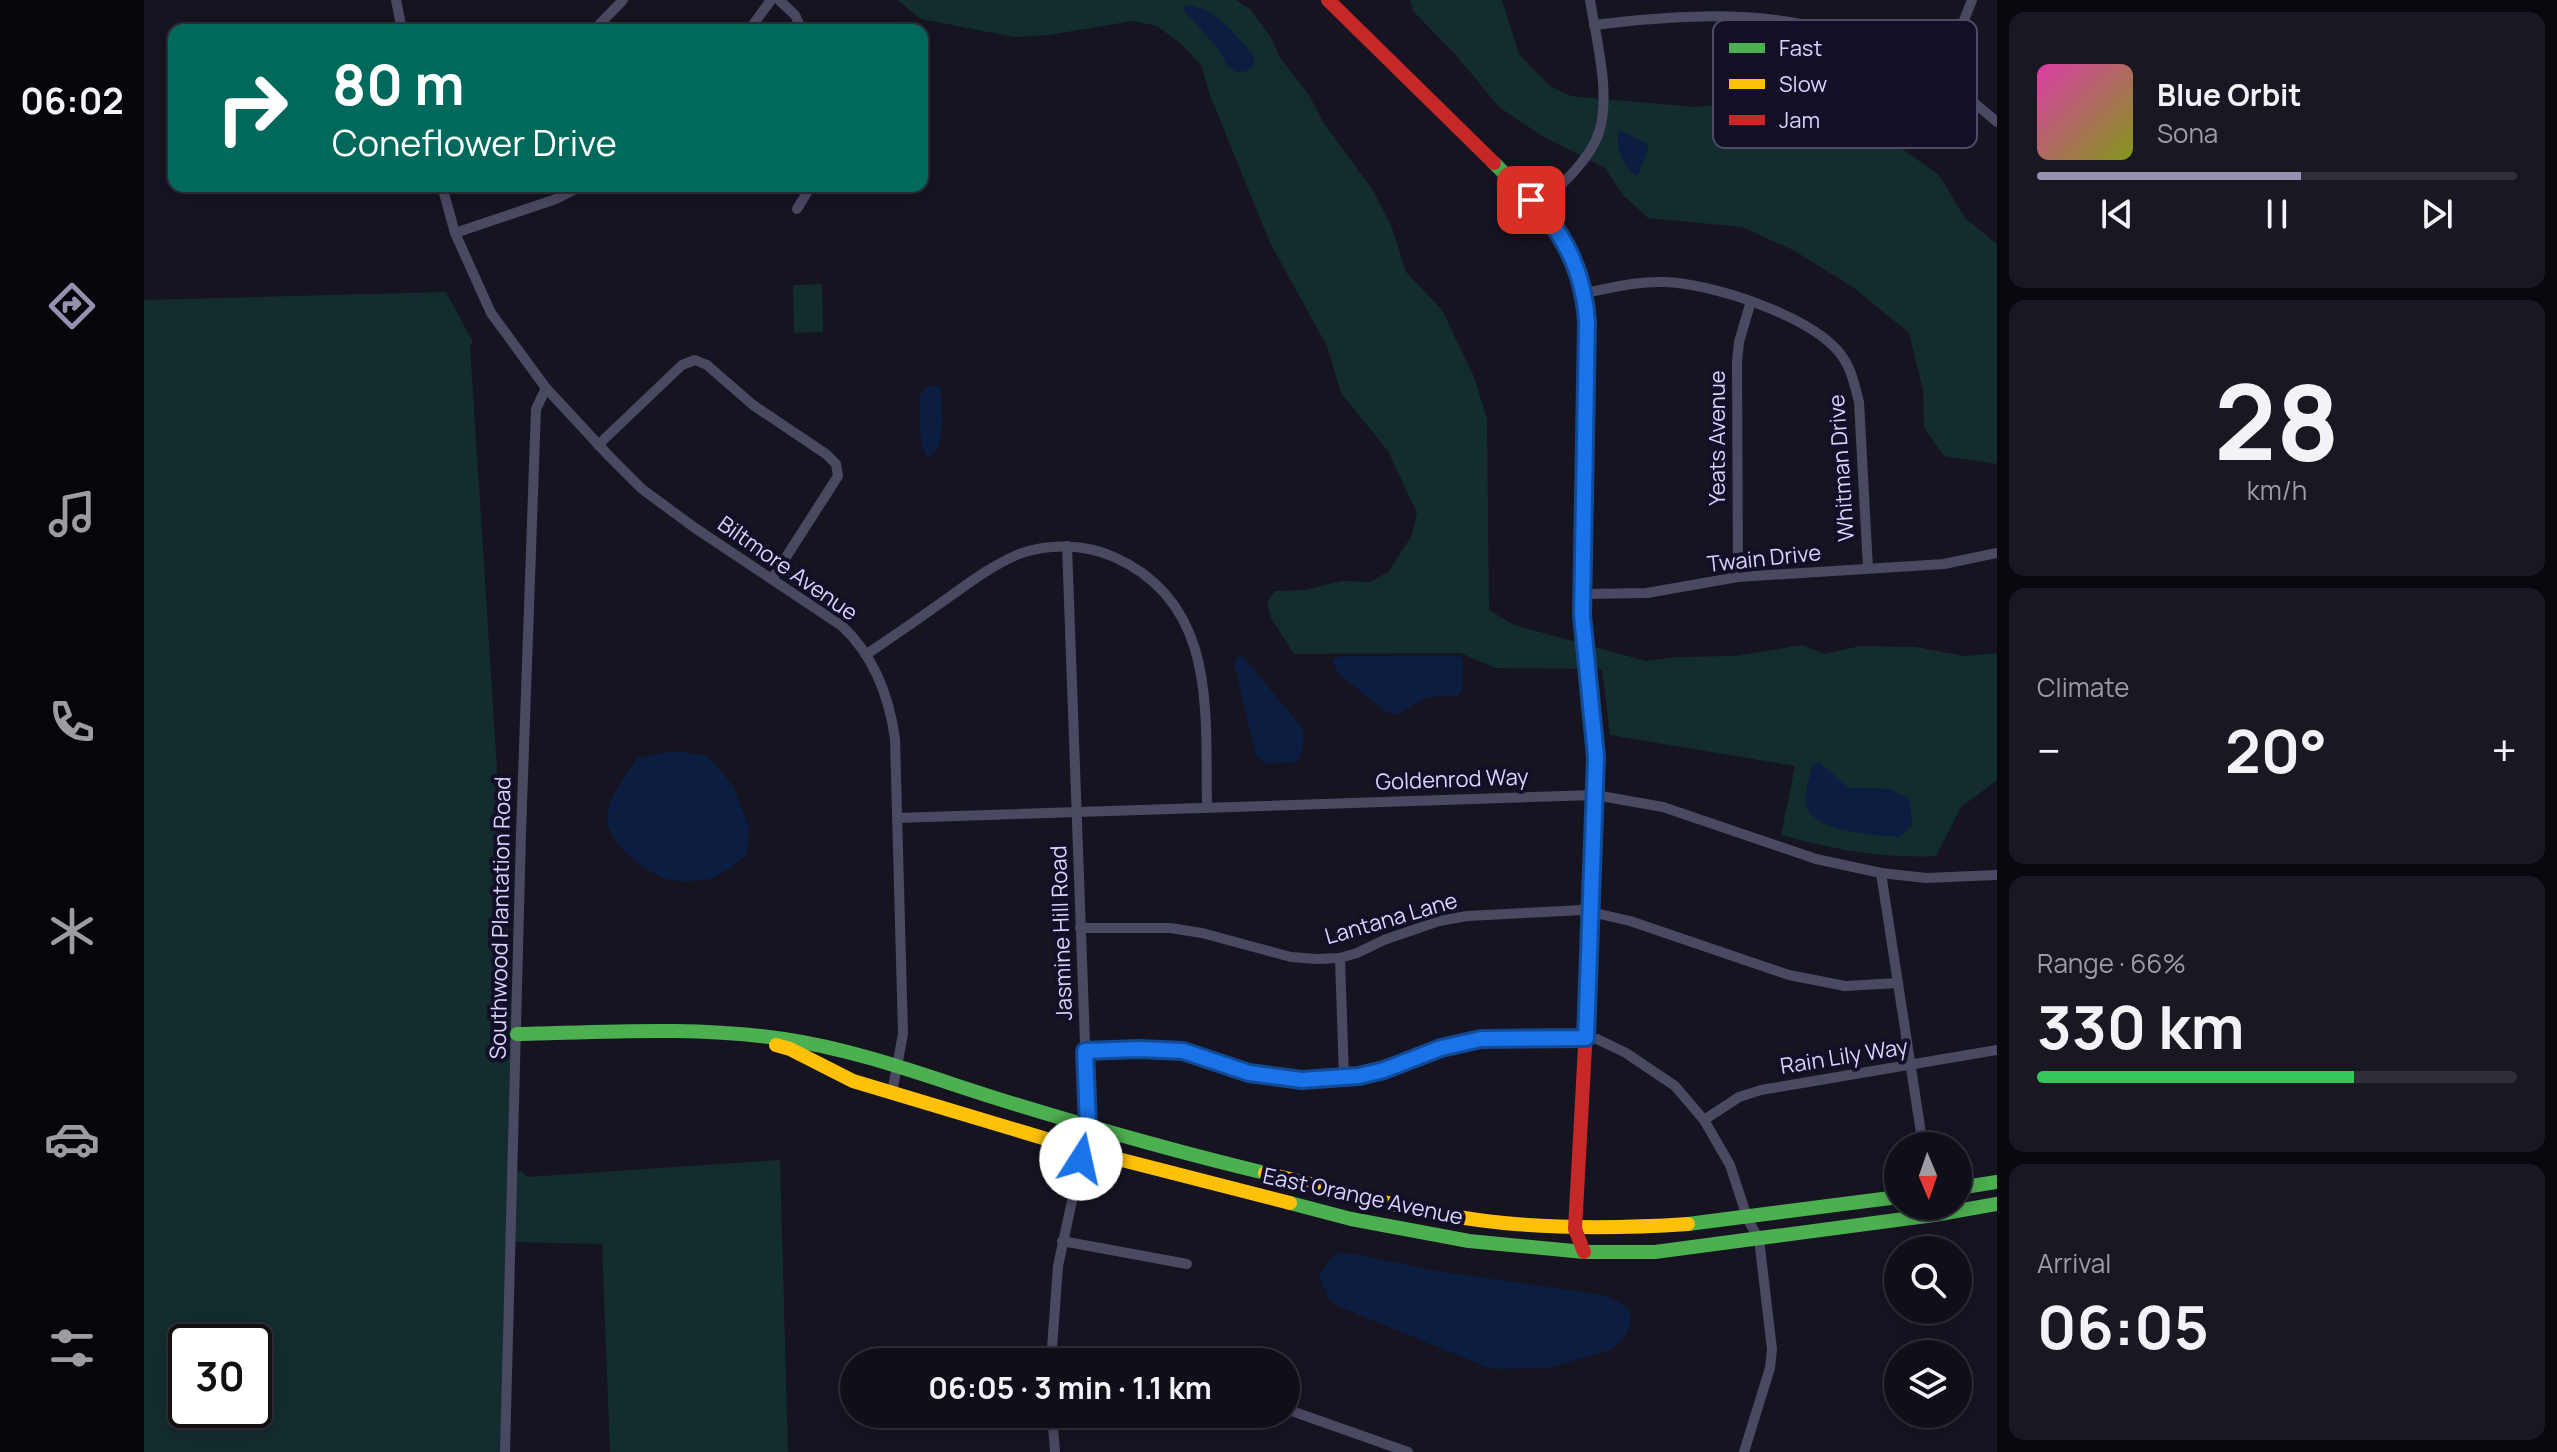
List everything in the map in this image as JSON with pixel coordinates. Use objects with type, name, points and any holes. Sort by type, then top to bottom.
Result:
[{"type":"street","points":[[396,0],[401,24]]},
{"type":"street","points":[[600,24],[623,0]]},
{"type":"street","points":[[753,24],[771,0]]},
{"type":"street","points":[[779,0],[795,15],[799,24]]},
{"type":"street","points":[[1328,0],[1538,207],[1566,244],[1585,293],[1582,594],[1596,738],[1592,911],[1575,1229],[1584,1252]]},
{"type":"street","points":[[1538,207],[1582,161],[1598,136],[1604,97],[1590,0]]},
{"type":"street","points":[[1964,20],[1972,0]]},
{"type":"street","points":[[1594,25],[1646,18],[1785,20]]},
{"type":"street","points":[[1977,107],[1997,122]]},
{"type":"street","name":"Biltmore Avenue","points":[[444,192],[455,233],[491,313],[546,388],[598,445],[633,480],[670,510],[842,626],[867,654],[884,689],[892,719],[903,1034],[892,1093]]},
{"type":"street","points":[[455,233],[569,192]]},
{"type":"street","points":[[797,209],[807,192]]},
{"type":"street","name":"Whitman Drive","points":[[1585,293],[1649,282],[1674,282],[1751,301],[1789,317],[1818,334],[1837,350],[1853,377],[1859,402],[1868,568]]},
{"type":"street","name":"Yeats Avenue","points":[[1738,577],[1737,362],[1739,342],[1751,301]]},
{"type":"street","points":[[598,445],[682,365],[695,360],[707,365],[753,405],[826,454],[836,464],[838,476],[772,579]]},
{"type":"street","name":"Southwood Plantation Road","points":[[505,1452],[536,409],[546,388]]},
{"type":"street","points":[[867,654],[1006,560],[1039,549],[1067,546],[1096,551],[1128,563],[1172,600],[1195,644],[1201,666],[1207,807]]},
{"type":"street","name":"Jasmine Hill Road","points":[[1052,1348],[1054,1296],[1062,1241],[1088,1126],[1067,546]]},
{"type":"street","name":"Twain Drive","points":[[1582,594],[1647,593],[1738,577],[1944,564],[1997,553]]},
{"type":"street","name":"Goldenrod Way","points":[[897,818],[1595,795],[1663,807],[1816,859],[1881,873],[1926,878],[1997,875]]},
{"type":"street","points":[[1881,873],[1921,1132]]},
{"type":"street","name":"Lantana Lane","points":[[1080,928],[1170,928],[1202,933],[1291,957],[1340,958],[1439,921],[1467,916],[1592,911],[1789,975],[1845,986],[1898,983]]},
{"type":"street","points":[[1340,958],[1344,1078]]},
{"type":"street","name":"East Orange Avenue","points":[[517,1034],[648,1031],[742,1034],[829,1048],[1088,1126],[1235,1166],[1413,1208],[1502,1223],[1575,1229],[1748,1220],[1884,1199]]},
{"type":"street","name":"East Orange Avenue","points":[[742,1034],[790,1049],[853,1081],[1083,1150],[1351,1219],[1469,1241],[1584,1252],[1655,1252],[1997,1204]]},
{"type":"street","points":[[1085,1051],[1183,1051],[1221,1065],[1277,1078],[1344,1078],[1384,1070],[1471,1040],[1586,1038],[1597,1039],[1626,1053],[1675,1086],[1704,1120],[1730,1165],[1748,1220],[1759,1239],[1772,1349],[1770,1368],[1744,1452]]},
{"type":"street","name":"Rain Lily Way","points":[[1704,1120],[1739,1097],[1761,1090],[1997,1050]]},
{"type":"street","points":[[1972,1186],[1997,1182]]},
{"type":"street","points":[[1759,1239],[1771,1217]]},
{"type":"street","points":[[1062,1241],[1187,1264]]},
{"type":"street","points":[[1300,1414],[1408,1452]]},
{"type":"street","points":[[1053,1428],[1055,1452]]},
{"type":"green space","points":[[897,0],[1236,0],[1251,10],[1270,36],[1281,59],[1309,95],[1323,122],[1372,189],[1391,225],[1406,272],[1442,310],[1474,377],[1487,419],[1489,610],[1514,625],[1646,661],[1735,656],[1803,645],[1824,654],[1860,646],[1915,647],[1965,656],[1997,653],[1997,780],[1961,807],[1936,856],[1897,856],[1838,849],[1781,835],[1795,766],[1610,735],[1602,669],[1496,668],[1460,653],[1294,654],[1271,618],[1267,602],[1275,591],[1305,590],[1342,581],[1371,582],[1389,571],[1412,535],[1417,513],[1388,451],[1341,393],[1327,346],[1270,243],[1210,95],[1201,65],[1180,43],[1157,26],[1133,21],[1049,35],[1014,37],[921,19]]},
{"type":"green space","points":[[1410,0],[1502,0],[1519,54],[1550,86],[1571,96],[1695,107],[1713,105],[1713,148],[1901,148],[1939,175],[1965,218],[1997,244],[1997,464],[1944,456],[1924,428],[1923,390],[1909,333],[1854,288],[1793,250],[1742,227],[1648,218],[1623,195],[1605,168],[1542,136],[1499,107],[1455,54],[1413,11]]},
{"type":"green space","points":[[822,284],[823,332],[794,333],[793,285]]},
{"type":"green space","points":[[446,292],[473,342],[470,345],[513,1021],[501,1452],[144,1452],[144,300]]},
{"type":"green space","points":[[780,1160],[788,1452],[610,1452],[602,1244],[515,1242],[517,1172],[522,1171],[527,1177]]},
{"type":"water","points":[[1186,5],[1208,11],[1224,23],[1254,56],[1253,66],[1247,71],[1237,72],[1227,66],[1220,51],[1182,8]]},
{"type":"water","points":[[1622,131],[1649,145],[1638,176],[1625,164],[1620,152],[1618,133]]},
{"type":"water","points":[[930,385],[938,386],[941,392],[942,418],[939,444],[930,458],[921,439],[920,395]]},
{"type":"water","points":[[1238,656],[1250,665],[1303,729],[1303,746],[1298,762],[1266,764],[1256,756],[1234,664]]},
{"type":"water","points":[[1344,656],[1459,656],[1463,662],[1462,690],[1457,696],[1427,697],[1395,715],[1385,711],[1337,672],[1332,659]]},
{"type":"water","points":[[675,751],[708,756],[733,786],[749,827],[747,854],[722,873],[705,880],[671,880],[650,871],[624,850],[608,825],[612,798],[637,758]]},
{"type":"water","points":[[1819,762],[1849,788],[1891,789],[1907,798],[1912,826],[1900,837],[1861,833],[1819,821],[1810,813],[1806,790],[1812,766]]},
{"type":"water","points":[[1343,1252],[1437,1271],[1604,1295],[1628,1307],[1631,1320],[1627,1333],[1613,1349],[1548,1368],[1492,1369],[1335,1305],[1327,1296],[1319,1275],[1334,1255]]},
{"type":"traffic: fast","points":[[1494,163],[1540,211],[1564,244],[1573,262],[1585,307],[1582,615],[1596,757],[1588,992]]},
{"type":"traffic: fast","points":[[517,1034],[718,1032],[814,1044],[873,1059],[1110,1132],[1265,1173]]},
{"type":"traffic: fast","points":[[1972,1186],[1997,1182]]},
{"type":"traffic: fast","points":[[1688,1224],[1884,1199]]},
{"type":"traffic: fast","points":[[1290,1203],[1351,1219],[1469,1241],[1584,1252],[1655,1252],[1997,1204]]},
{"type":"traffic: slow","points":[[776,1045],[853,1081],[1083,1150],[1290,1203]]},
{"type":"traffic: slow","points":[[1265,1173],[1414,1209],[1504,1223],[1596,1227],[1688,1224]]},
{"type":"traffic: jam","points":[[1328,0],[1494,163]]},
{"type":"traffic: jam","points":[[1584,1252],[1575,1229],[1588,992]]},
{"type":"route","points":[[1081,1159],[1088,1126],[1085,1051],[1183,1051],[1249,1073],[1302,1080],[1359,1076],[1402,1064],[1441,1048],[1481,1039],[1586,1038],[1596,757],[1582,615],[1587,322],[1585,293],[1570,252],[1552,222],[1531,200]]}]
